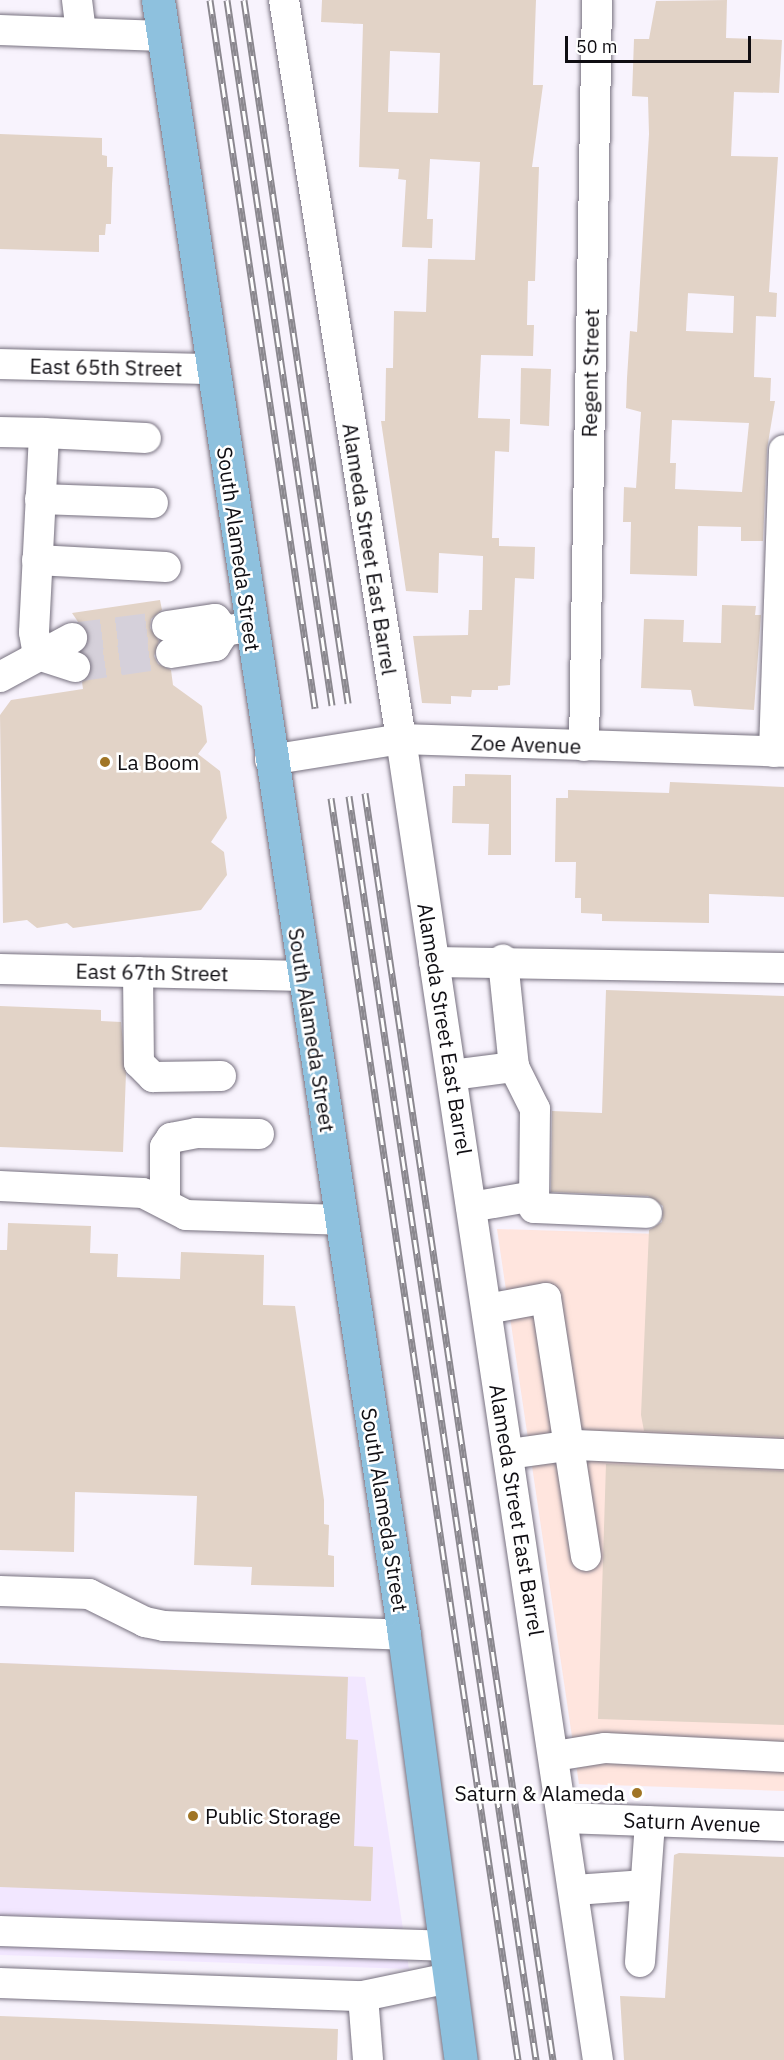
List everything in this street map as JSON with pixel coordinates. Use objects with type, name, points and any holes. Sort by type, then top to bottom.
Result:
[{"type":"main road","name":"South Alameda Street","points":[[158,0],[212,369],[226,631],[270,760],[404,1635],[461,2060]]},
{"type":"street","points":[[77,0],[81,33]]},
{"type":"street","name":"Alameda Street East Barrel","points":[[284,0],[401,739],[575,1890],[598,2060]]},
{"type":"street","name":"Regent Street","points":[[584,746],[597,0]]},
{"type":"street","points":[[0,30],[162,36]]},
{"type":"street","name":"East 65th Street","points":[[0,364],[212,369]]},
{"type":"street","points":[[0,432],[146,438]]},
{"type":"street","points":[[38,656],[37,560],[44,433]]},
{"type":"street","points":[[779,752],[784,450]]},
{"type":"street","points":[[40,499],[153,503]]},
{"type":"street","points":[[37,560],[166,567]]},
{"type":"street","points":[[169,640],[226,631]]},
{"type":"street","points":[[0,677],[72,638]]},
{"type":"street","points":[[38,656],[75,668]]},
{"type":"street","name":"Zoe Avenue","points":[[270,760],[401,739],[779,752]]},
{"type":"street","points":[[434,962],[503,960],[784,968]]},
{"type":"street","points":[[503,960],[514,1067],[535,1109],[534,1208],[647,1213]]},
{"type":"street","name":"East 67th Street","points":[[0,969],[304,976]]},
{"type":"street","points":[[138,972],[139,1063],[153,1077],[221,1076]]},
{"type":"street","points":[[452,1075],[514,1067]]},
{"type":"street","points":[[165,1203],[165,1147],[171,1138],[196,1133],[259,1134]]},
{"type":"street","points":[[0,1186],[143,1193],[186,1215],[341,1220]]},
{"type":"street","points":[[471,1207],[534,1196]]},
{"type":"street","points":[[487,1309],[546,1298],[586,1556]]},
{"type":"street","points":[[509,1454],[567,1445],[784,1454]]},
{"type":"street","points":[[0,1591],[89,1594],[164,1626],[404,1635]]},
{"type":"street","points":[[555,1756],[605,1748],[784,1757]]},
{"type":"street","name":"Saturn Avenue","points":[[564,1818],[784,1826]]},
{"type":"street","points":[[640,1962],[650,1821]]},
{"type":"street","points":[[575,1890],[645,1885]]},
{"type":"street","points":[[0,1931],[444,1946]]},
{"type":"street","points":[[0,1983],[363,1996],[449,1978]]},
{"type":"street","points":[[363,1996],[368,2060]]},
{"type":"shaded area","points":[[497,1229],[784,1238],[784,1791],[579,1784]]},
{"type":"shaded area","name":"Public Storage","points":[[0,1663],[365,1677],[409,1969],[0,1955]]},
{"type":"building","points":[[322,0],[536,0],[533,85],[543,85],[532,167],[539,167],[535,281],[528,281],[527,325],[534,325],[533,356],[481,355],[478,418],[510,419],[509,452],[495,451],[492,538],[499,538],[499,546],[535,547],[534,579],[515,578],[510,685],[498,686],[498,690],[472,690],[471,697],[451,696],[451,704],[422,703],[413,636],[468,635],[469,610],[482,610],[483,556],[439,553],[438,593],[406,591],[381,421],[385,421],[386,368],[393,368],[394,311],[426,312],[428,259],[475,260],[480,162],[430,159],[427,219],[433,219],[432,248],[402,247],[406,180],[398,179],[399,169],[359,167],[363,24],[321,22]],"holes":[[[390,51],[440,53],[438,113],[388,112]]]},
{"type":"building","points":[[727,0],[726,38],[782,40],[779,93],[734,92],[731,156],[778,157],[769,292],[777,293],[776,317],[756,316],[754,377],[771,378],[770,401],[775,401],[767,449],[763,541],[741,541],[741,527],[698,526],[697,576],[630,574],[631,522],[623,522],[624,487],[636,488],[641,412],[626,408],[627,378],[630,331],[637,332],[649,134],[648,97],[632,96],[634,39],[649,39],[656,1]],"holes":[[[688,293],[734,296],[733,333],[686,331]],[[672,420],[749,423],[742,492],[675,489],[676,463],[670,463]]]},
{"type":"building","points":[[0,134],[102,138],[102,155],[107,156],[107,167],[113,167],[111,224],[106,224],[105,235],[99,235],[99,252],[0,249]]},
{"type":"building","points":[[521,368],[551,369],[549,426],[520,424]]},
{"type":"building","name":"La Boom","points":[[160,600],[162,610],[151,619],[150,628],[159,641],[154,656],[158,664],[171,670],[173,685],[202,706],[207,742],[198,754],[220,771],[227,818],[211,842],[224,852],[227,875],[201,910],[73,928],[67,923],[37,928],[27,920],[3,923],[0,715],[11,700],[83,689],[82,682],[92,672],[92,663],[82,652],[89,638],[72,613]]},
{"type":"building","points":[[722,605],[756,606],[755,615],[761,615],[754,710],[694,706],[691,690],[641,688],[644,619],[684,620],[683,642],[721,643]]},
{"type":"building","points":[[465,774],[511,775],[511,855],[488,855],[489,824],[452,823],[453,786],[465,786]]},
{"type":"building","points":[[670,782],[784,787],[784,897],[709,894],[709,923],[602,921],[602,914],[581,913],[581,898],[575,898],[576,862],[555,862],[556,798],[568,798],[568,790],[669,793]]},
{"type":"building","points":[[606,990],[784,996],[784,1437],[644,1431],[641,1415],[649,1230],[662,1222],[663,1206],[648,1196],[551,1192],[552,1111],[602,1113]]},
{"type":"building","points":[[0,1006],[101,1010],[101,1021],[121,1022],[126,1073],[123,1152],[0,1147]]},
{"type":"building","points":[[8,1223],[91,1226],[90,1253],[118,1254],[117,1277],[180,1279],[181,1252],[264,1255],[263,1305],[295,1306],[324,1500],[324,1524],[329,1525],[328,1555],[334,1556],[334,1587],[251,1585],[252,1567],[194,1565],[197,1496],[75,1492],[74,1552],[0,1550],[0,1250],[7,1250]]},
{"type":"building","points":[[606,1464],[784,1471],[784,1725],[598,1719]]},
{"type":"building","name":"Public Storage","points":[[0,1663],[348,1677],[346,1739],[358,1740],[354,1846],[373,1847],[371,1901],[0,1887]]},
{"type":"building","points":[[679,1853],[784,1857],[784,2060],[624,2060],[620,1996],[665,1998],[674,1855]]},
{"type":"building","points":[[0,2016],[338,2029],[337,2060],[0,2060]]},
{"type":"tunnel","points":[[72,638],[167,626]]},
{"type":"tunnel","points":[[75,667],[171,653]]},
{"type":"railway","points":[[210,0],[315,708]]},
{"type":"railway","points":[[227,0],[332,705]]},
{"type":"railway","points":[[244,0],[348,703]]},
{"type":"railway","points":[[365,793],[553,2060]]},
{"type":"railway","points":[[349,796],[536,2060]]},
{"type":"railway","points":[[331,798],[518,2060]]},
{"type":"place","name":"La Boom","points":[[105,762]]},
{"type":"place","name":"Saturn & Alameda","points":[[637,1793]]},
{"type":"place","name":"Public Storage","points":[[193,1816]]}]
